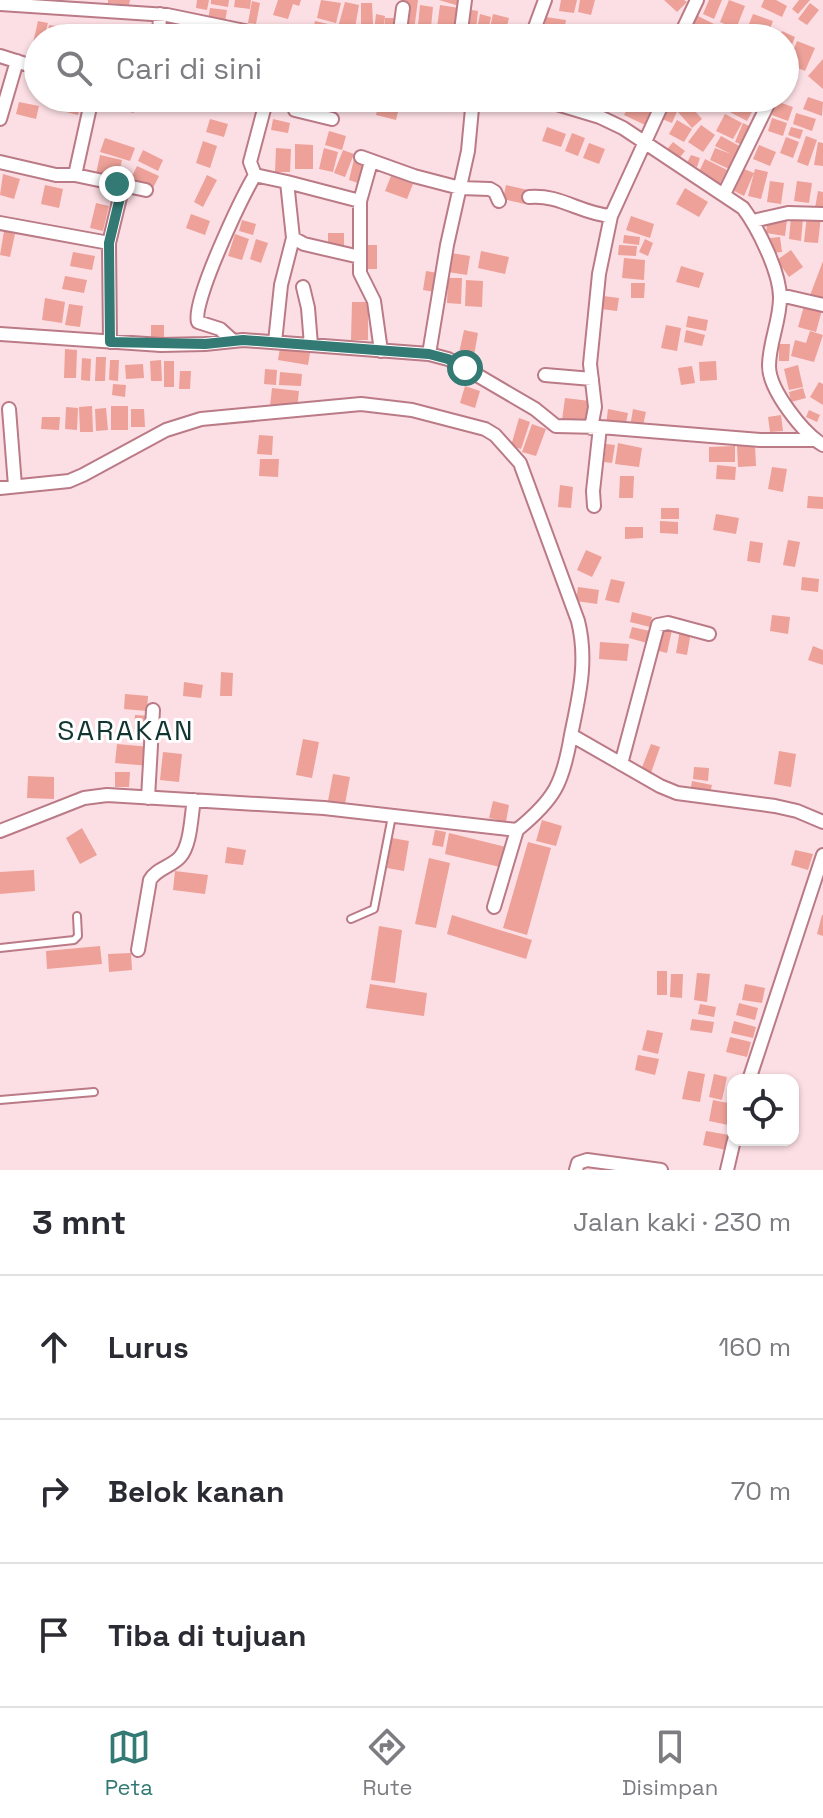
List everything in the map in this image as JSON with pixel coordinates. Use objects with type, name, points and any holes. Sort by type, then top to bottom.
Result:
[{"type":"street","points":[[162,24],[169,0]]},
{"type":"street","points":[[462,24],[465,0]]},
{"type":"street","points":[[536,24],[545,0]]},
{"type":"street","points":[[686,24],[697,0]]},
{"type":"street","points":[[0,4],[132,6],[212,24]]},
{"type":"street","points":[[401,24],[403,8]]},
{"type":"street","points":[[0,56],[24,63]]},
{"type":"street","points":[[0,119],[17,61]]},
{"type":"street","points":[[75,175],[89,112]]},
{"type":"street","points":[[255,175],[250,162],[263,112]]},
{"type":"street","points":[[303,112],[332,119]]},
{"type":"street","points":[[429,354],[447,245],[468,151],[472,112]]},
{"type":"street","points":[[583,112],[600,117],[644,140],[743,208],[753,221],[780,295],[769,369],[781,398],[795,419],[820,442]]},
{"type":"street","points":[[594,506],[596,428],[590,364],[599,274],[611,216],[658,112]]},
{"type":"street","points":[[724,194],[764,112]]},
{"type":"street","points":[[381,351],[374,301],[360,273],[360,201],[366,159],[460,188],[490,189],[499,201]]},
{"type":"street","points":[[0,162],[146,190]]},
{"type":"street","points":[[255,175],[360,201]]},
{"type":"street","points":[[232,340],[220,329],[198,322],[196,312],[214,262],[255,175]]},
{"type":"street","points":[[275,342],[281,285],[293,238],[287,182]]},
{"type":"street","points":[[110,342],[109,243],[123,185]]},
{"type":"street","points":[[529,197],[552,197],[580,211],[611,216]]},
{"type":"street","points":[[753,221],[788,213],[823,214]]},
{"type":"street","points":[[0,223],[109,243]]},
{"type":"street","points":[[293,238],[304,244],[360,257]]},
{"type":"street","points":[[303,287],[311,345]]},
{"type":"street","points":[[780,295],[823,305]]},
{"type":"street","points":[[0,334],[110,342],[275,342],[429,354],[465,368],[535,409],[556,426],[820,442]]},
{"type":"street","points":[[545,375],[592,379]]},
{"type":"street","points":[[0,488],[69,481],[166,430],[201,419],[361,404],[412,410],[485,429],[495,435],[520,463],[578,621],[583,640],[584,668],[562,778],[550,801],[517,830],[494,907]]},
{"type":"street","points":[[9,409],[15,486]]},
{"type":"street","points":[[621,764],[658,625],[668,623],[709,634]]},
{"type":"street","points":[[148,798],[153,710]]},
{"type":"street","points":[[571,735],[677,793],[775,806],[823,822]]},
{"type":"street","points":[[0,831],[95,796],[324,808],[517,830]]},
{"type":"street","points":[[138,950],[150,880],[154,873],[180,857],[187,839],[194,800]]},
{"type":"street","points":[[751,1074],[823,855]]},
{"type":"street","points":[[727,1170],[733,1146]]},
{"type":"street","points":[[576,1170],[578,1163],[587,1160],[661,1170]]},
{"type":"lane","points":[[351,919],[374,909],[392,816]]},
{"type":"lane","points":[[0,948],[74,940],[78,936],[77,916]]},
{"type":"lane","points":[[0,1100],[94,1092]]},
{"type":"building","points":[[108,0],[130,0],[129,5],[108,3]]},
{"type":"building","points":[[197,0],[209,0],[207,10],[196,8]]},
{"type":"building","points":[[211,0],[229,0],[228,7],[211,4]]},
{"type":"building","points":[[235,0],[251,0],[250,9],[234,7]]},
{"type":"building","points":[[278,0],[301,0],[299,6],[293,4],[288,19],[273,15]]},
{"type":"building","points":[[321,0],[341,3],[336,23],[317,18]]},
{"type":"building","points":[[405,0],[418,0],[415,24],[402,24]]},
{"type":"building","points":[[439,0],[460,0],[459,6]]},
{"type":"building","points":[[561,0],[577,0],[574,13],[559,11]]},
{"type":"building","points":[[580,0],[595,0],[591,15],[578,12]]},
{"type":"building","points":[[664,0],[684,0],[687,2],[677,12]]},
{"type":"building","points":[[709,0],[722,0],[714,19],[703,14]]},
{"type":"building","points":[[729,0],[745,6],[738,24],[720,22]]},
{"type":"building","points":[[764,0],[776,0],[787,6],[782,17],[761,7]]},
{"type":"building","points":[[799,0],[810,0],[798,14],[792,9]]},
{"type":"building","points":[[252,1],[260,3],[256,24],[248,23]]},
{"type":"building","points":[[345,2],[359,5],[356,24],[339,24]]},
{"type":"building","points":[[361,3],[372,3],[373,24],[361,24]]},
{"type":"building","points":[[810,3],[819,10],[807,25],[798,19]]},
{"type":"building","points":[[420,5],[433,7],[431,24],[418,24]]},
{"type":"building","points":[[440,5],[459,8],[457,24],[438,24]]},
{"type":"building","points":[[210,8],[227,10],[225,22],[208,20]]},
{"type":"building","points":[[465,9],[478,11],[477,24],[462,24]]},
{"type":"building","points":[[692,13],[714,24],[689,24]]},
{"type":"building","points":[[376,14],[385,16],[384,24],[375,24]]},
{"type":"building","points":[[480,14],[491,17],[490,24],[478,24]]},
{"type":"building","points":[[493,14],[509,18],[508,24],[491,24]]},
{"type":"building","points":[[753,14],[773,21],[772,24],[749,24]]},
{"type":"building","points":[[546,17],[566,20],[565,24],[545,24]]},
{"type":"building","points":[[385,18],[397,18],[397,24],[385,24]]},
{"type":"building","points":[[799,42],[815,48],[805,71],[799,69]]},
{"type":"building","points":[[823,59],[823,89],[808,76]]},
{"type":"building","points":[[808,97],[823,102],[822,116],[803,109]]},
{"type":"building","points":[[19,102],[24,103],[24,112],[38,112],[36,119],[16,114]]},
{"type":"building","points":[[377,112],[398,112],[396,120],[376,115]]},
{"type":"building","points":[[626,112],[651,113],[645,125],[624,115]]},
{"type":"building","points":[[665,112],[677,112],[672,123],[662,119]]},
{"type":"building","points":[[678,112],[696,112],[702,119],[692,128]]},
{"type":"building","points":[[730,112],[752,112],[747,121]]},
{"type":"building","points":[[773,112],[791,112],[788,121],[772,115]]},
{"type":"building","points":[[796,113],[816,119],[812,131],[793,124]]},
{"type":"building","points":[[725,114],[742,123],[733,139],[716,131]]},
{"type":"building","points":[[772,118],[787,123],[783,136],[768,131]]},
{"type":"building","points":[[210,119],[228,124],[224,137],[206,132]]},
{"type":"building","points":[[273,119],[290,123],[288,133],[271,130]]},
{"type":"building","points":[[677,120],[692,129],[684,142],[669,134]]},
{"type":"building","points":[[743,123],[753,128],[745,146],[735,142]]},
{"type":"building","points":[[701,125],[715,135],[703,152],[688,142]]},
{"type":"building","points":[[547,127],[566,134],[561,147],[542,141]]},
{"type":"building","points":[[791,127],[803,130],[800,139],[788,135]]},
{"type":"building","points":[[329,131],[346,136],[342,150],[325,145]]},
{"type":"building","points":[[572,133],[585,138],[578,156],[565,151]]},
{"type":"building","points":[[721,136],[743,148],[729,169],[710,160],[715,148],[731,154],[715,146]]},
{"type":"building","points":[[806,136],[817,140],[808,166],[797,162]]},
{"type":"building","points":[[786,137],[799,142],[793,158],[780,153]]},
{"type":"building","points":[[105,138],[135,148],[130,161],[100,152]]},
{"type":"building","points":[[203,141],[217,146],[210,168],[196,163]]},
{"type":"building","points":[[673,142],[685,151],[677,161],[665,152]]},
{"type":"building","points":[[818,142],[823,143],[823,166],[814,165]]},
{"type":"building","points":[[589,143],[605,149],[599,164],[583,158]]},
{"type":"building","points":[[295,144],[313,145],[313,169],[295,169]]},
{"type":"building","points":[[759,145],[776,152],[770,166],[753,159]]},
{"type":"building","points":[[276,148],[291,149],[290,172],[275,172]]},
{"type":"building","points":[[324,148],[338,152],[333,172],[319,169]]},
{"type":"building","points":[[143,150],[163,160],[158,171],[138,161]]},
{"type":"building","points":[[343,150],[354,154],[345,177],[334,173]]},
{"type":"building","points":[[100,155],[122,160],[118,178],[96,174]]},
{"type":"building","points":[[691,155],[700,158],[697,167],[687,163]]},
{"type":"building","points":[[354,159],[364,161],[358,183],[349,180]]},
{"type":"building","points":[[705,159],[727,170],[720,184],[698,174]]},
{"type":"building","points":[[137,166],[159,176],[153,188],[131,178]]},
{"type":"building","points":[[744,169],[754,173],[744,196],[734,191]]},
{"type":"building","points":[[755,169],[768,172],[761,199],[748,196]]},
{"type":"building","points":[[3,174],[20,179],[14,199],[0,195]]},
{"type":"building","points":[[207,175],[217,180],[203,207],[194,202]]},
{"type":"building","points":[[391,176],[413,184],[407,199],[385,191]]},
{"type":"building","points":[[770,181],[784,183],[781,204],[767,202]]},
{"type":"building","points":[[797,181],[812,183],[809,203],[794,201]]},
{"type":"building","points":[[45,185],[63,189],[59,208],[41,204]]},
{"type":"building","points":[[506,185],[528,190],[525,204],[503,199]]},
{"type":"building","points":[[685,188],[708,202],[699,217],[676,204]]},
{"type":"building","points":[[818,191],[823,192],[823,209],[815,208]]},
{"type":"building","points":[[96,203],[109,206],[103,231],[90,228]]},
{"type":"building","points":[[191,214],[210,221],[205,235],[186,228]]},
{"type":"building","points":[[807,215],[821,216],[818,243],[804,242]]},
{"type":"building","points":[[631,216],[654,224],[650,238],[626,230]]},
{"type":"building","points":[[791,217],[803,218],[801,241],[789,239]]},
{"type":"building","points":[[768,218],[787,220],[785,236],[766,233]]},
{"type":"building","points":[[242,220],[256,224],[253,235],[239,231]]},
{"type":"building","points":[[4,231],[15,234],[10,257],[0,255]]},
{"type":"building","points":[[328,233],[344,233],[344,247],[328,247]]},
{"type":"building","points":[[235,234],[249,239],[242,260],[228,256]]},
{"type":"building","points":[[624,235],[640,237],[639,245],[623,243]]},
{"type":"building","points":[[780,237],[782,252],[773,253],[770,238]]},
{"type":"building","points":[[256,239],[268,243],[261,263],[250,259]]},
{"type":"building","points":[[645,239],[653,243],[648,256],[639,252]]},
{"type":"building","points":[[364,245],[377,245],[377,269],[364,269]]},
{"type":"building","points":[[619,245],[637,246],[636,256],[618,255]]},
{"type":"building","points":[[791,250],[803,267],[789,277],[777,260]]},
{"type":"building","points":[[481,251],[509,257],[505,274],[478,268]]},
{"type":"building","points":[[73,252],[95,256],[92,270],[70,266]]},
{"type":"building","points":[[451,253],[470,256],[467,275],[448,272]]},
{"type":"building","points":[[624,258],[645,260],[644,280],[622,278]]},
{"type":"building","points":[[823,261],[823,303],[809,298]]},
{"type":"building","points":[[681,266],[704,273],[699,288],[676,282]]},
{"type":"building","points":[[426,271],[438,273],[435,292],[423,290]]},
{"type":"building","points":[[65,276],[87,280],[84,293],[62,289]]},
{"type":"building","points":[[448,278],[462,278],[461,304],[447,303]]},
{"type":"building","points":[[466,280],[483,281],[482,307],[465,306]]},
{"type":"building","points":[[631,283],[645,283],[644,298],[631,298]]},
{"type":"building","points":[[603,296],[619,298],[617,311],[601,309]]},
{"type":"building","points":[[45,298],[65,302],[62,323],[42,320]]},
{"type":"building","points":[[352,302],[368,302],[368,340],[351,340]]},
{"type":"building","points":[[69,304],[83,306],[80,327],[65,325]]},
{"type":"building","points":[[804,306],[822,310],[816,332],[798,327]]},
{"type":"building","points":[[688,316],[708,320],[706,331],[686,327]]},
{"type":"building","points":[[151,325],[164,325],[164,339],[151,339]]},
{"type":"building","points":[[666,325],[681,328],[677,351],[661,348]]},
{"type":"building","points":[[464,330],[478,333],[473,361],[458,358]]},
{"type":"building","points":[[686,330],[705,335],[702,346],[684,342]]},
{"type":"building","points":[[810,331],[823,335],[814,362],[791,356],[795,340],[806,343]]},
{"type":"building","points":[[779,344],[790,344],[789,361],[779,361]]},
{"type":"building","points":[[280,348],[310,353],[308,365],[278,360]]},
{"type":"building","points":[[65,349],[77,350],[76,378],[64,378]]},
{"type":"building","points":[[96,357],[106,357],[105,381],[95,381]]},
{"type":"building","points":[[82,358],[91,359],[90,381],[81,380]]},
{"type":"building","points":[[110,360],[119,360],[118,381],[109,380]]},
{"type":"building","points":[[161,360],[162,381],[151,381],[150,361]]},
{"type":"building","points":[[164,361],[174,361],[174,387],[164,387]]},
{"type":"building","points":[[716,361],[717,380],[700,381],[699,362]]},
{"type":"building","points":[[143,364],[144,378],[126,379],[125,365]]},
{"type":"building","points":[[798,365],[803,387],[789,390],[784,369]]},
{"type":"building","points":[[692,366],[695,383],[681,385],[678,368]]},
{"type":"building","points":[[265,369],[277,370],[276,385],[264,384]]},
{"type":"building","points":[[180,371],[191,371],[190,389],[179,389]]},
{"type":"building","points":[[280,372],[302,374],[301,386],[279,385]]},
{"type":"building","points":[[819,382],[823,384],[823,405],[810,397]]},
{"type":"building","points":[[113,384],[126,385],[125,397],[112,395]]},
{"type":"building","points":[[465,386],[480,391],[475,408],[460,403]]},
{"type":"building","points":[[272,388],[299,391],[297,409],[270,406]]},
{"type":"building","points":[[803,388],[806,398],[791,402],[789,392]]},
{"type":"building","points":[[565,398],[590,401],[588,423],[562,420]]},
{"type":"building","points":[[92,406],[93,432],[80,432],[79,407]]},
{"type":"building","points":[[111,406],[128,406],[128,430],[111,430]]},
{"type":"building","points":[[66,407],[78,408],[77,430],[65,429]]},
{"type":"building","points":[[106,408],[108,430],[96,431],[95,409]]},
{"type":"building","points":[[131,409],[144,409],[145,427],[131,427]]},
{"type":"building","points":[[608,409],[628,413],[625,428],[606,425]]},
{"type":"building","points":[[633,409],[646,412],[642,430],[630,427]]},
{"type":"building","points":[[809,410],[820,415],[817,422],[806,417]]},
{"type":"building","points":[[781,415],[783,431],[770,432],[768,417]]},
{"type":"building","points":[[42,417],[60,417],[59,430],[41,429]]},
{"type":"building","points":[[519,418],[530,422],[521,449],[511,446]]},
{"type":"building","points":[[532,424],[546,429],[536,456],[522,452]]},
{"type":"building","points":[[259,435],[273,436],[272,455],[257,454]]},
{"type":"building","points":[[618,443],[642,448],[639,467],[615,464]]},
{"type":"building","points":[[606,444],[615,445],[612,463],[604,462]]},
{"type":"building","points":[[755,445],[756,466],[738,467],[737,446]]},
{"type":"building","points":[[735,446],[735,462],[709,462],[709,447]]},
{"type":"building","points":[[260,459],[279,459],[278,477],[259,476]]},
{"type":"building","points":[[717,465],[736,467],[735,480],[716,479]]},
{"type":"building","points":[[772,467],[787,469],[783,492],[768,489]]},
{"type":"building","points":[[620,476],[634,476],[633,498],[619,498]]},
{"type":"building","points":[[560,485],[573,487],[571,508],[558,507]]},
{"type":"building","points":[[808,496],[823,497],[823,509],[807,508]]},
{"type":"building","points":[[661,508],[679,508],[679,519],[661,519]]},
{"type":"building","points":[[716,514],[739,518],[736,534],[713,530]]},
{"type":"building","points":[[660,521],[678,522],[678,534],[660,533]]},
{"type":"building","points":[[625,527],[643,527],[643,538],[625,539]]},
{"type":"building","points":[[788,540],[800,542],[795,567],[783,565]]},
{"type":"building","points":[[750,541],[763,543],[760,563],[747,561]]},
{"type":"building","points":[[586,550],[602,557],[592,577],[577,570]]},
{"type":"building","points":[[802,577],[819,579],[818,592],[801,590]]},
{"type":"building","points":[[611,579],[625,582],[619,603],[605,600]]},
{"type":"building","points":[[578,587],[599,590],[597,604],[576,601]]},
{"type":"building","points":[[632,612],[652,617],[650,627],[630,622]]},
{"type":"building","points":[[772,615],[790,617],[788,634],[770,631]]},
{"type":"building","points":[[632,627],[650,631],[647,643],[629,638]]},
{"type":"building","points":[[661,627],[672,630],[667,653],[655,650]]},
{"type":"building","points":[[680,630],[691,632],[687,655],[676,653]]},
{"type":"building","points":[[600,642],[629,644],[627,661],[599,659]]},
{"type":"building","points":[[813,646],[823,650],[823,665],[808,660]]},
{"type":"building","points":[[221,672],[233,673],[232,696],[220,696]]},
{"type":"building","points":[[184,682],[203,685],[201,698],[183,696]]},
{"type":"building","points":[[125,694],[148,696],[147,711],[124,709]]},
{"type":"building","points":[[135,715],[152,716],[151,730],[134,729]]},
{"type":"building","points":[[303,739],[319,742],[312,778],[296,775]]},
{"type":"building","points":[[117,744],[150,747],[149,766],[115,763]]},
{"type":"building","points":[[651,744],[660,747],[651,773],[641,770]]},
{"type":"building","points":[[779,751],[796,754],[791,787],[774,784]]},
{"type":"building","points":[[163,752],[182,754],[179,782],[160,780]]},
{"type":"building","points":[[694,767],[709,768],[708,781],[693,779]]},
{"type":"building","points":[[115,772],[130,772],[129,787],[115,787]]},
{"type":"building","points":[[333,774],[350,777],[345,804],[328,801]]},
{"type":"building","points":[[28,776],[54,777],[54,799],[27,798]]},
{"type":"building","points":[[692,781],[712,785],[709,797],[690,793]]},
{"type":"building","points":[[493,801],[509,805],[506,822],[489,818]]},
{"type":"building","points":[[542,820],[562,826],[556,846],[536,841]]},
{"type":"building","points":[[82,828],[97,855],[80,864],[66,838]]},
{"type":"building","points":[[435,830],[446,832],[443,847],[432,845]]},
{"type":"building","points":[[449,833],[506,847],[500,867],[445,854]]},
{"type":"building","points":[[392,838],[409,841],[404,871],[387,868]]},
{"type":"building","points":[[528,842],[551,848],[527,935],[503,928]]},
{"type":"building","points":[[227,847],[246,850],[243,865],[225,863]]},
{"type":"building","points":[[795,850],[813,854],[808,870],[791,865]]},
{"type":"building","points":[[429,858],[450,863],[436,928],[415,924]]},
{"type":"building","points":[[34,870],[35,891],[0,894],[0,872]]},
{"type":"building","points":[[175,871],[208,875],[205,894],[173,890]]},
{"type":"building","points":[[452,915],[532,940],[526,959],[447,934]]},
{"type":"building","points":[[823,915],[823,936],[817,934]]},
{"type":"building","points":[[379,926],[402,930],[395,983],[371,980]]},
{"type":"building","points":[[100,946],[102,964],[47,969],[46,951]]},
{"type":"building","points":[[131,953],[132,970],[109,972],[108,954]]},
{"type":"building","points":[[657,971],[667,971],[667,995],[657,995]]},
{"type":"building","points":[[697,973],[710,974],[707,1002],[694,1000]]},
{"type":"building","points":[[671,974],[683,974],[682,998],[670,997]]},
{"type":"building","points":[[370,984],[427,993],[424,1016],[366,1008]]},
{"type":"building","points":[[745,984],[765,988],[762,1003],[742,1000]]},
{"type":"building","points":[[739,1003],[758,1008],[755,1020],[736,1015]]},
{"type":"building","points":[[700,1004],[716,1007],[714,1017],[698,1014]]},
{"type":"building","points":[[692,1019],[714,1022],[712,1033],[690,1030]]},
{"type":"building","points":[[734,1021],[756,1027],[753,1038],[731,1033]]},
{"type":"building","points":[[647,1030],[663,1033],[658,1054],[642,1050]]},
{"type":"building","points":[[730,1037],[751,1042],[747,1057],[726,1052]]},
{"type":"building","points":[[638,1055],[659,1059],[655,1075],[635,1070]]},
{"type":"building","points":[[688,1071],[705,1074],[700,1102],[682,1099]]},
{"type":"building","points":[[714,1074],[727,1077],[722,1100],[709,1097]]},
{"type":"building","points":[[713,1100],[727,1103],[727,1125],[709,1121]]},
{"type":"building","points":[[706,1131],[727,1135],[726,1150],[703,1145]]},
{"type":"district","name":"SARAKAN","points":[[126,730]]},
{"type":"route","points":[[117,184],[123,185],[109,243],[110,342],[161,345],[214,344],[232,340],[275,342],[429,354],[465,368]]}]
